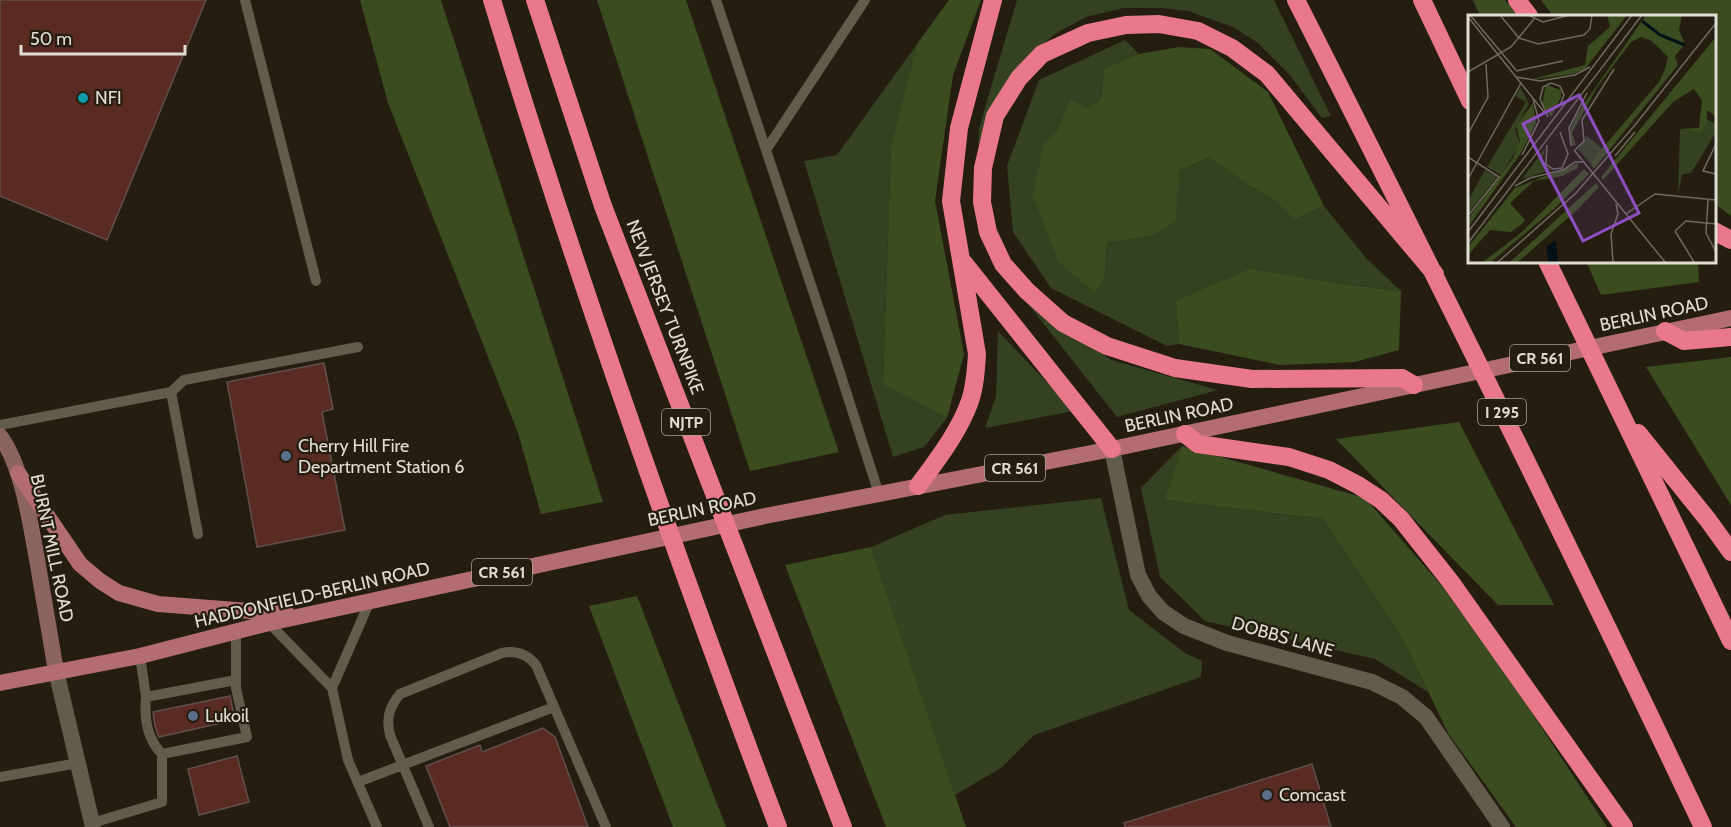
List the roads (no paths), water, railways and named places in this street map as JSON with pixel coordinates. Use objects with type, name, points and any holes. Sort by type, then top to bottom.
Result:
[{"type":"highway","name":"NJTP","points":[[492,0],[583,288],[725,687],[778,827]]},
{"type":"highway","name":"NEW JERSEY TURNPIKE","points":[[535,0],[603,206],[843,827]]},
{"type":"highway","points":[[918,486],[959,426],[970,400],[975,379],[977,354],[951,201],[959,128],[993,0]]},
{"type":"highway","name":"I 295","points":[[1296,0],[1623,658],[1703,827]]},
{"type":"highway","points":[[1422,0],[1468,97]]},
{"type":"highway","points":[[1516,0],[1529,15]]},
{"type":"highway","points":[[1414,385],[1402,378],[1252,379],[1175,368],[1107,346],[1063,323],[1027,291],[1003,264],[988,232],[982,202],[983,168],[995,116],[1019,78],[1042,54],[1088,33],[1126,25],[1159,24],[1198,31],[1232,48],[1267,74],[1434,274]]},
{"type":"highway","points":[[1716,232],[1731,240]]},
{"type":"highway","points":[[961,260],[1112,449]]},
{"type":"highway","points":[[1547,262],[1731,641]]},
{"type":"highway","points":[[1665,331],[1684,341],[1731,337]]},
{"type":"highway","points":[[1616,406],[1731,552]]},
{"type":"highway","points":[[1185,434],[1198,444],[1289,457],[1329,470],[1381,500],[1401,519],[1450,581],[1624,827]]},
{"type":"main road","name":"BERLIN ROAD","points":[[633,544],[1185,434],[1731,318]]},
{"type":"main road","name":"BURNT MILL ROAD","points":[[0,436],[18,473],[31,527],[56,671]]},
{"type":"main road","points":[[18,473],[80,564],[119,593],[158,604],[303,616]]},
{"type":"main road","name":"HADDONFIELD-BERLIN ROAD","points":[[0,682],[140,656],[269,623],[633,544]]},
{"type":"street","name":"DOBBS LANE","points":[[1112,449],[1138,575],[1149,596],[1163,612],[1184,626],[1227,643],[1371,682],[1402,697],[1426,717],[1502,827]]},
{"type":"street","points":[[56,671],[92,825]]},
{"type":"lane","points":[[245,0],[316,281]]},
{"type":"lane","points":[[716,0],[879,494]]},
{"type":"lane","points":[[766,150],[865,0]]},
{"type":"lane","points":[[0,425],[171,392],[184,380],[358,347]]},
{"type":"lane","points":[[171,392],[198,534]]},
{"type":"lane","points":[[332,688],[370,601]]},
{"type":"lane","points":[[269,623],[332,688],[348,760],[377,827]]},
{"type":"lane","points":[[162,754],[247,737],[236,688],[236,632]]},
{"type":"lane","points":[[429,827],[390,735],[388,723],[391,707],[397,696],[502,653],[510,652],[521,653],[535,663],[606,827]]},
{"type":"lane","points":[[92,825],[162,802],[162,754],[153,745],[144,715],[146,697],[140,656]]},
{"type":"lane","points":[[146,697],[236,680]]},
{"type":"lane","points":[[358,782],[554,707]]},
{"type":"lane","points":[[0,777],[78,763]]},
{"type":"place","name":"NFI","points":[[83,98]]},
{"type":"place","name":"Cherry Hill Fire Department Station 6","points":[[286,456]]},
{"type":"place","name":"Lukoil","points":[[193,716]]},
{"type":"place","name":"Comcast","points":[[1267,795]]}]
